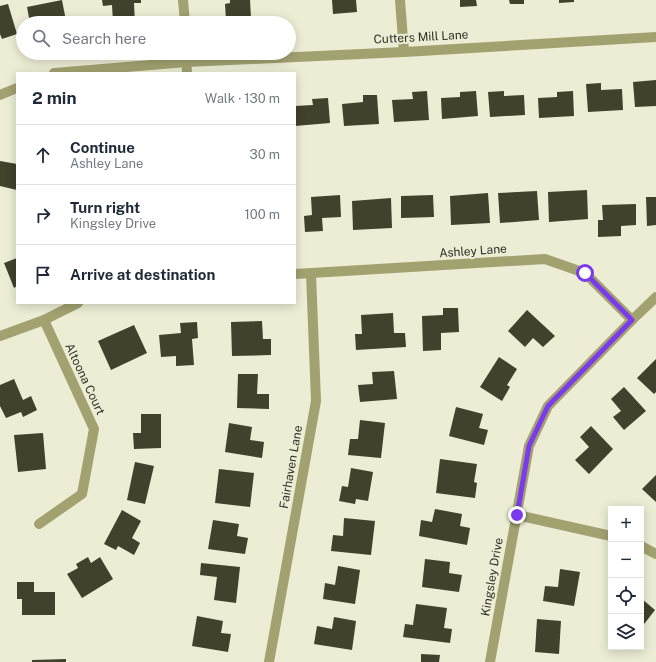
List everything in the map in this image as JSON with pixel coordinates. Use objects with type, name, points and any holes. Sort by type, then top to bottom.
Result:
[{"type":"street","points":[[183,0],[184,16]]},
{"type":"street","points":[[400,0],[404,52]]},
{"type":"street","name":"Cutters Mill Lane","points":[[296,55],[404,52],[656,37]]},
{"type":"street","name":"Cutters Mill Lane","points":[[63,72],[168,60]]},
{"type":"street","points":[[186,60],[187,72]]},
{"type":"street","points":[[0,95],[16,88]]},
{"type":"street","name":"Ashley Lane","points":[[296,274],[545,259],[585,273],[632,320]]},
{"type":"street","name":"Fairhaven Lane","points":[[269,662],[316,401],[311,274]]},
{"type":"street","name":"Kingsley Drive","points":[[490,662],[529,446],[548,406],[656,297]]},
{"type":"street","points":[[0,336],[44,320],[76,304]]},
{"type":"street","name":"Altoona Court","points":[[40,524],[82,494],[94,428],[44,320]]},
{"type":"street","points":[[517,515],[608,535]]},
{"type":"street","points":[[644,548],[656,554]]},
{"type":"building","points":[[62,0],[65,16],[29,16],[27,7]]},
{"type":"building","points":[[102,0],[141,0],[141,3],[134,3],[135,16],[113,16],[112,5],[103,6]]},
{"type":"building","points":[[230,0],[250,0],[251,16],[226,16],[225,4],[230,3]]},
{"type":"building","points":[[332,0],[356,0],[357,12],[333,14]]},
{"type":"building","points":[[460,0],[476,0],[477,6],[460,7]]},
{"type":"building","points":[[509,0],[524,0],[524,4],[510,4]]},
{"type":"building","points":[[559,0],[574,0],[574,2],[559,3]]},
{"type":"building","points":[[8,4],[16,31],[16,34],[2,39],[0,34],[0,6]]},
{"type":"building","points":[[656,80],[656,106],[635,107],[633,82]]},
{"type":"building","points":[[601,83],[601,90],[622,89],[623,110],[588,112],[586,84]]},
{"type":"building","points":[[427,91],[429,120],[394,122],[392,100],[413,99],[412,92]]},
{"type":"building","points":[[476,91],[478,116],[442,119],[441,98],[460,97],[460,92]]},
{"type":"building","points":[[504,91],[504,96],[524,95],[525,115],[490,117],[488,92]]},
{"type":"building","points":[[573,91],[574,116],[539,118],[538,98],[557,97],[557,92]]},
{"type":"building","points":[[363,95],[377,95],[379,124],[344,126],[342,104],[363,102]]},
{"type":"building","points":[[328,98],[330,123],[296,126],[296,106],[313,105],[312,99]]},
{"type":"building","points":[[0,161],[16,164],[16,190],[0,186]]},
{"type":"building","points":[[587,190],[588,219],[549,222],[548,192]]},
{"type":"building","points":[[537,191],[539,220],[500,223],[498,193]]},
{"type":"building","points":[[488,193],[490,223],[451,225],[450,196]]},
{"type":"building","points":[[340,195],[341,217],[322,218],[323,231],[305,232],[304,216],[312,215],[311,197]]},
{"type":"building","points":[[433,195],[434,217],[401,218],[401,196]]},
{"type":"building","points":[[646,197],[656,197],[656,225],[647,226]]},
{"type":"building","points":[[391,198],[392,228],[353,230],[352,201]]},
{"type":"building","points":[[636,204],[636,225],[621,226],[621,236],[598,237],[598,220],[603,220],[602,205]]},
{"type":"building","points":[[16,258],[16,287],[14,288],[4,263]]},
{"type":"building","points":[[443,308],[458,308],[459,332],[441,333],[441,350],[423,351],[422,316],[443,315]]},
{"type":"building","points":[[527,310],[555,336],[543,347],[533,338],[525,347],[508,331]]},
{"type":"building","points":[[393,313],[394,333],[405,333],[406,347],[356,350],[355,334],[362,334],[361,315]]},
{"type":"building","points":[[262,321],[263,339],[271,339],[271,355],[232,356],[231,322]]},
{"type":"building","points":[[197,322],[198,338],[192,339],[194,365],[176,366],[176,356],[161,357],[159,335],[181,333],[180,323]]},
{"type":"building","points":[[134,325],[147,353],[111,370],[98,341]]},
{"type":"building","points":[[499,357],[517,369],[507,385],[510,387],[502,401],[480,387]]},
{"type":"building","points":[[656,359],[656,392],[654,394],[637,378]]},
{"type":"building","points":[[394,371],[397,399],[360,402],[358,385],[373,384],[372,372]]},
{"type":"building","points":[[238,374],[258,374],[257,394],[269,394],[269,409],[237,408]]},
{"type":"building","points":[[14,379],[23,400],[31,396],[37,410],[23,417],[21,412],[6,418],[0,406],[0,385]]},
{"type":"building","points":[[624,387],[646,411],[624,430],[613,417],[621,411],[611,399]]},
{"type":"building","points":[[456,407],[483,414],[479,428],[488,430],[484,445],[449,436]]},
{"type":"building","points":[[141,414],[161,414],[161,448],[134,449],[133,433],[141,433]]},
{"type":"building","points":[[360,420],[385,423],[381,458],[348,455],[350,439],[358,439]]},
{"type":"building","points":[[229,423],[252,427],[250,440],[264,442],[262,458],[225,452]]},
{"type":"building","points":[[591,426],[613,449],[589,474],[575,460],[589,447],[580,437]]},
{"type":"building","points":[[43,433],[46,469],[18,472],[14,435]]},
{"type":"building","points":[[440,459],[477,464],[474,482],[477,483],[475,498],[436,493]]},
{"type":"building","points":[[135,462],[154,466],[145,504],[127,500]]},
{"type":"building","points":[[351,468],[373,472],[368,501],[356,499],[355,504],[339,501],[342,486],[348,487]]},
{"type":"building","points":[[219,469],[254,473],[250,507],[215,503]]},
{"type":"building","points":[[656,475],[656,502],[642,489]]},
{"type":"building","points":[[435,509],[462,514],[460,526],[470,528],[467,545],[419,536],[421,520],[432,522]]},
{"type":"building","points":[[122,510],[141,521],[132,538],[140,543],[134,555],[118,546],[116,550],[104,544]]},
{"type":"building","points":[[344,518],[375,521],[371,555],[331,551],[333,535],[343,536]]},
{"type":"building","points":[[213,520],[239,524],[237,536],[248,538],[245,554],[208,549]]},
{"type":"building","points":[[88,557],[91,563],[100,557],[113,579],[82,598],[67,574],[78,568],[76,564]]},
{"type":"building","points":[[425,559],[450,562],[449,573],[462,575],[459,592],[422,587]]},
{"type":"building","points":[[201,563],[240,567],[236,603],[214,600],[217,577],[200,575]]},
{"type":"building","points":[[338,566],[360,570],[355,604],[323,599],[325,583],[335,585]]},
{"type":"building","points":[[560,569],[580,572],[574,606],[543,601],[545,586],[558,587]]},
{"type":"building","points":[[17,582],[34,582],[34,592],[55,592],[55,615],[22,615],[22,599],[17,599]]},
{"type":"building","points":[[644,601],[655,610],[644,624]]},
{"type":"building","points":[[416,604],[447,608],[444,628],[452,629],[450,643],[403,637],[405,624],[413,625]]},
{"type":"building","points":[[197,616],[223,621],[221,633],[231,634],[228,652],[192,646]]},
{"type":"building","points":[[334,617],[356,621],[352,650],[314,644],[317,626],[332,629]]},
{"type":"building","points":[[537,619],[561,621],[559,654],[535,652]]},
{"type":"building","points":[[421,654],[440,655],[439,662],[421,662]]},
{"type":"building","points":[[66,659],[66,662],[32,662],[32,660]]},
{"type":"route","points":[[517,515],[529,446],[548,406],[632,320],[585,273]]}]
